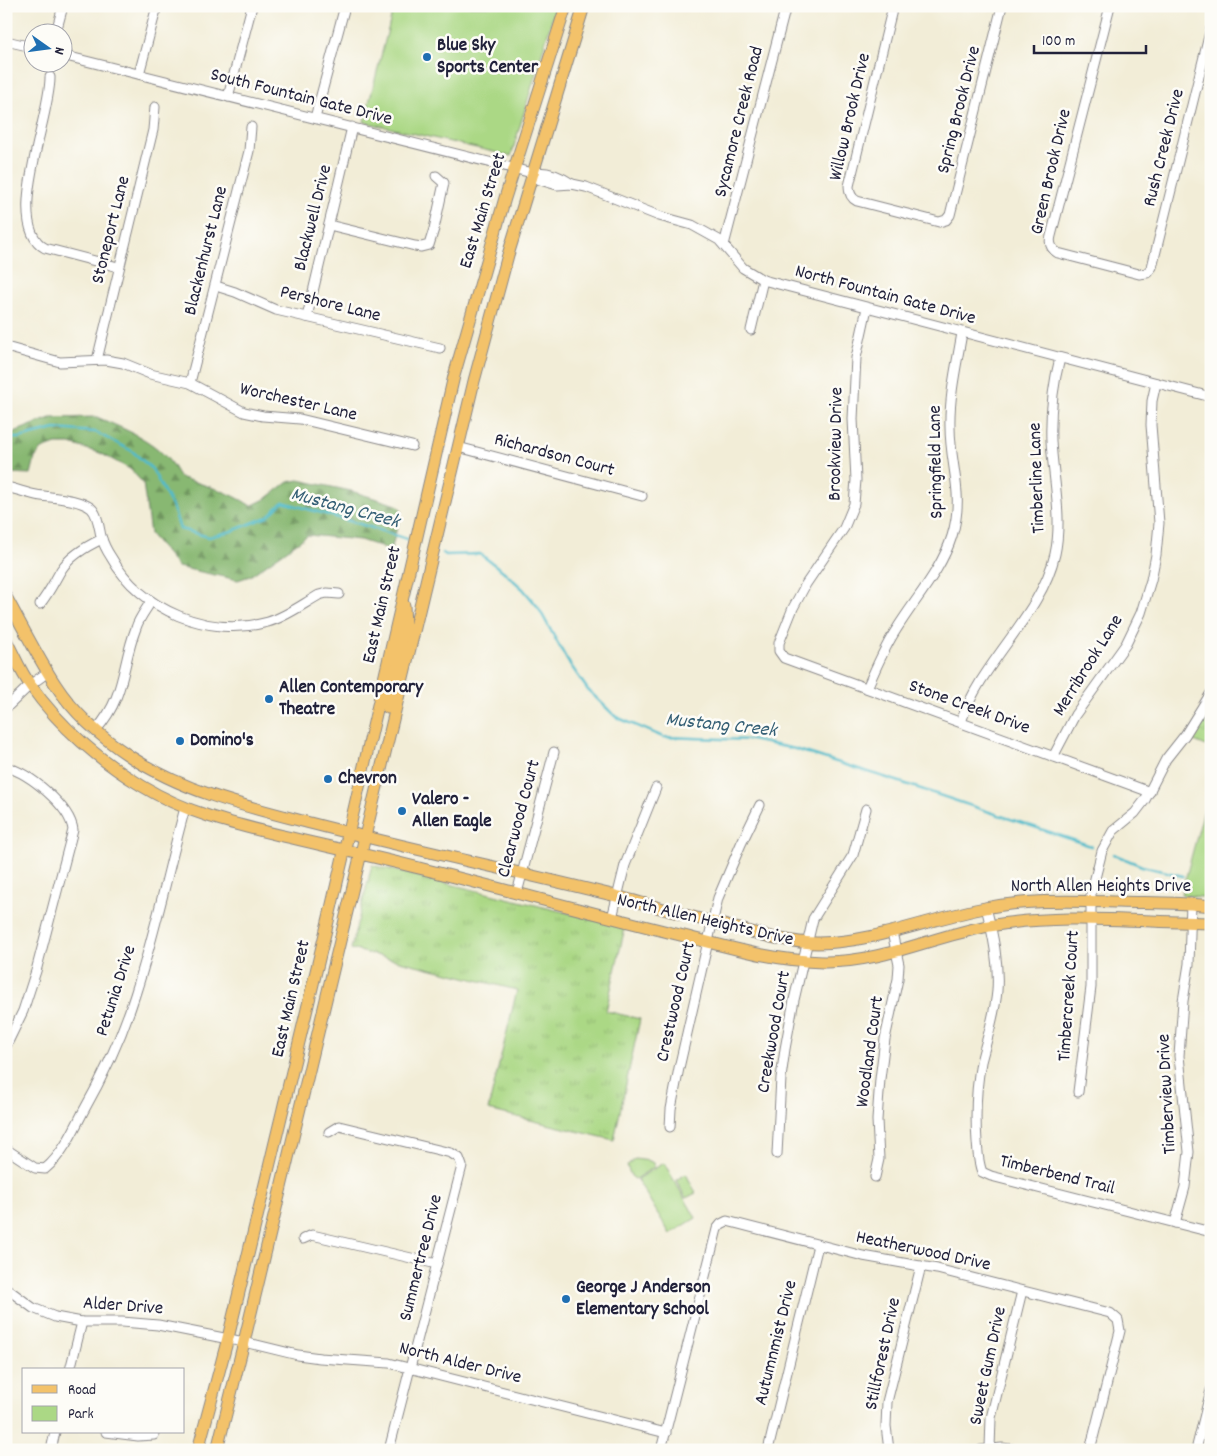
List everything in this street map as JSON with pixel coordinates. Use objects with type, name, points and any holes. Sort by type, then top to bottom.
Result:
[{"type":"main road","name":"East Main Street","points":[[217,1450],[474,381],[505,264],[584,6]]},
{"type":"main road","name":"East Main Street","points":[[198,1450],[228,1338],[302,1032],[454,376],[490,250],[564,12]]},
{"type":"main road","points":[[564,12],[579,21]]},
{"type":"main road","points":[[401,687],[394,681],[394,674],[405,626],[406,610],[403,596]]},
{"type":"main road","name":"North Allen Heights Drive","points":[[6,597],[62,694],[96,730],[130,757],[157,773],[191,789],[364,837],[522,873],[781,939],[808,942],[835,942],[892,932],[986,907],[1023,903],[1191,903],[1211,906]]},
{"type":"main road","name":"North Allen Heights Drive","points":[[6,640],[30,686],[58,718],[100,758],[141,786],[185,808],[235,824],[361,853],[708,942],[773,957],[804,961],[853,961],[990,926],[1042,920],[1211,923]]},
{"type":"main road","points":[[383,681],[390,688],[391,693],[381,740],[383,761]]},
{"type":"main road","points":[[185,808],[191,789]]},
{"type":"main road","points":[[302,1032],[317,1035]]},
{"type":"main road","points":[[272,1224],[276,1185],[286,1139],[284,1136],[277,1134]]},
{"type":"street","points":[[59,22],[63,6]]},
{"type":"street","points":[[139,74],[157,6]]},
{"type":"street","points":[[228,97],[252,6]]},
{"type":"street","points":[[315,118],[345,6]]},
{"type":"street","name":"Sycamore Creek Road","points":[[724,245],[786,6]]},
{"type":"street","name":"Willow Brook Drive","points":[[894,6],[849,191],[857,201],[939,222],[946,220]]},
{"type":"street","name":"Spring Brook Drive","points":[[946,220],[950,215],[1002,6]]},
{"type":"street","name":"Green Brook Drive","points":[[1110,6],[1050,244],[1058,252],[1139,274],[1147,273]]},
{"type":"street","name":"Rush Creek Drive","points":[[1147,273],[1152,267],[1211,28]]},
{"type":"street","points":[[6,41],[22,45]]},
{"type":"street","name":"South Fountain Gate Drive","points":[[72,57],[532,173]]},
{"type":"street","points":[[50,77],[49,98],[27,195],[27,212],[34,235],[40,245],[45,248],[118,268]]},
{"type":"street","name":"Stoneport Lane","points":[[97,360],[153,130],[155,107]]},
{"type":"street","name":"Blackenhurst Lane","points":[[190,383],[249,151],[252,126]]},
{"type":"street","name":"Blackwell Drive","points":[[307,317],[352,127]]},
{"type":"street","name":"North Fountain Gate Drive","points":[[532,173],[541,171],[560,176],[572,184],[586,187],[659,216],[692,225],[724,245],[743,268],[763,280],[1211,397]]},
{"type":"street","points":[[329,225],[415,246],[428,245],[434,229],[444,183],[436,176]]},
{"type":"street","points":[[751,330],[763,280]]},
{"type":"street","name":"Pershore Lane","points":[[216,286],[276,310],[440,348]]},
{"type":"street","name":"Brookview Drive","points":[[779,652],[779,643],[798,600],[811,576],[844,528],[854,504],[856,480],[853,419],[856,358],[867,308]]},
{"type":"street","name":"Springfield Lane","points":[[867,688],[895,630],[939,566],[953,535],[958,501],[958,484],[950,424],[955,373],[962,333]]},
{"type":"street","name":"Worchester Lane","points":[[6,347],[60,362],[97,360],[123,362],[150,374],[190,383],[244,412],[263,416],[300,419],[412,446]]},
{"type":"street","name":"Timberline Lane","points":[[961,722],[966,707],[985,673],[1036,599],[1050,572],[1055,554],[1058,522],[1051,440],[1052,398],[1054,380],[1060,358]]},
{"type":"street","name":"Merribrook Lane","points":[[1053,756],[1075,715],[1126,644],[1141,613],[1152,580],[1159,523],[1151,425],[1152,401],[1156,383]]},
{"type":"street","name":"Richardson Court","points":[[458,447],[642,496]]},
{"type":"street","points":[[6,487],[84,505],[92,509],[96,515],[102,538],[111,558],[125,577],[151,601],[183,618],[211,625],[250,626],[270,621],[318,595],[327,593],[339,594]]},
{"type":"street","points":[[40,604],[70,560],[102,538]]},
{"type":"street","points":[[96,730],[114,705],[120,690],[136,627],[151,601]]},
{"type":"street","name":"Stone Creek Drive","points":[[779,652],[784,658],[1150,792]]},
{"type":"street","points":[[6,708],[48,672]]},
{"type":"street","name":"Timbercreek Court","points":[[1078,1092],[1091,987],[1091,902],[1096,869],[1106,841],[1113,831],[1134,813],[1150,792],[1166,759],[1185,735],[1211,693]]},
{"type":"street","name":"Clearwood Court","points":[[517,893],[554,752]]},
{"type":"street","points":[[6,766],[18,770],[34,780],[63,808],[72,823],[73,830],[36,971],[23,1011],[6,1046]]},
{"type":"street","points":[[612,918],[616,896],[632,845],[656,788]]},
{"type":"street","name":"Crestwood Court","points":[[670,1127],[671,1109],[679,1068],[712,922],[722,888],[760,805]]},
{"type":"street","name":"Petunia Drive","points":[[6,1150],[35,1168],[45,1168],[52,1163],[64,1147],[91,1098],[128,1016],[146,959],[185,808]]},
{"type":"street","name":"Creekwood Court","points":[[777,1154],[781,1078],[794,1000],[813,919],[853,856],[866,809]]},
{"type":"street","name":"Timberview Drive","points":[[1175,1223],[1185,1187],[1189,1152],[1179,1056],[1183,1001],[1189,964],[1191,903]]},
{"type":"street","name":"Timberbend Trail","points":[[986,907],[996,958],[997,992],[993,1018],[978,1080],[975,1113],[982,1172],[990,1176],[1211,1232]]},
{"type":"street","name":"Woodland Court","points":[[875,1177],[879,1159],[877,1120],[880,1079],[885,1039],[899,965],[892,932]]},
{"type":"street","name":"Summertree Drive","points":[[329,1132],[339,1126],[451,1154],[459,1158],[461,1162],[461,1170],[390,1450]]},
{"type":"street","name":"Heatherwood Drive","points":[[666,1433],[717,1229],[724,1222],[731,1222],[863,1256],[921,1266],[1110,1313],[1118,1320],[1120,1331],[1090,1450]]},
{"type":"street","points":[[302,1239],[312,1235],[437,1264]]},
{"type":"street","name":"Autumnmist Drive","points":[[768,1450],[818,1244]]},
{"type":"street","name":"Stillforest Drive","points":[[889,1450],[886,1426],[887,1402],[921,1266]]},
{"type":"street","name":"Alder Drive","points":[[6,1288],[43,1313],[82,1322],[122,1322],[158,1325],[244,1342]]},
{"type":"street","name":"Sweet Gum Drive","points":[[990,1448],[991,1418],[1022,1291]]},
{"type":"street","points":[[70,1368],[82,1322]]},
{"type":"street","name":"North Alder Drive","points":[[244,1342],[303,1356],[377,1362],[411,1368],[666,1433]]},
{"type":"street","points":[[1196,1450],[1211,1390]]},
{"type":"street","points":[[661,1450],[666,1433]]},
{"type":"street","points":[[51,1450],[55,1434]]},
{"type":"street","points":[[122,1434],[154,1435]]},
{"type":"street","points":[[981,1450],[990,1448],[1019,1450]]},
{"type":"green space","points":[[394,6],[556,6],[511,156],[364,122]]},
{"type":"green space","points":[[97,417],[133,433],[155,447],[172,465],[179,477],[225,492],[251,506],[267,498],[288,482],[299,480],[351,491],[397,505],[402,510],[391,550],[360,540],[308,535],[250,576],[238,580],[178,567],[150,534],[143,483],[130,469],[100,453],[70,444],[56,444],[42,449],[35,458],[31,474],[6,473],[6,431],[9,434],[50,418]]},
{"type":"green space","points":[[1211,703],[1211,748],[1187,738]]},
{"type":"green space","points":[[1211,784],[1211,898],[1181,895]]},
{"type":"green space","points":[[372,865],[625,927],[606,1011],[640,1019],[614,1140],[488,1110],[517,990],[351,949]]},
{"type":"green space","points":[[635,1159],[650,1161],[654,1167],[635,1179],[631,1176],[627,1166]]},
{"type":"green space","points":[[664,1163],[696,1218],[670,1234],[637,1179]]},
{"type":"green space","points":[[686,1174],[696,1193],[686,1198],[676,1180]]},
{"type":"waterway","name":"Mustang Creek","points":[[6,438],[19,438],[55,429],[95,432],[132,451],[152,469],[173,508],[180,529],[209,537],[232,531],[267,517],[283,502],[407,539]]},
{"type":"waterway","name":"Mustang Creek","points":[[443,553],[446,555],[480,554],[523,589],[538,607],[567,660],[588,690],[616,717],[663,737],[751,740],[795,749],[1091,846]]},
{"type":"waterway","name":"Mustang Creek","points":[[1113,854],[1142,866],[1183,876]]},
{"type":"place","name":"Blue Sky Sports Center","points":[[427,57]]},
{"type":"place","name":"Allen Contemporary Theatre","points":[[269,699]]},
{"type":"place","name":"Domino's","points":[[180,741]]},
{"type":"place","name":"Chevron","points":[[328,779]]},
{"type":"place","name":"Valero - Allen Eagle","points":[[402,811]]},
{"type":"place","name":"George J Anderson Elementary School","points":[[566,1299]]}]
